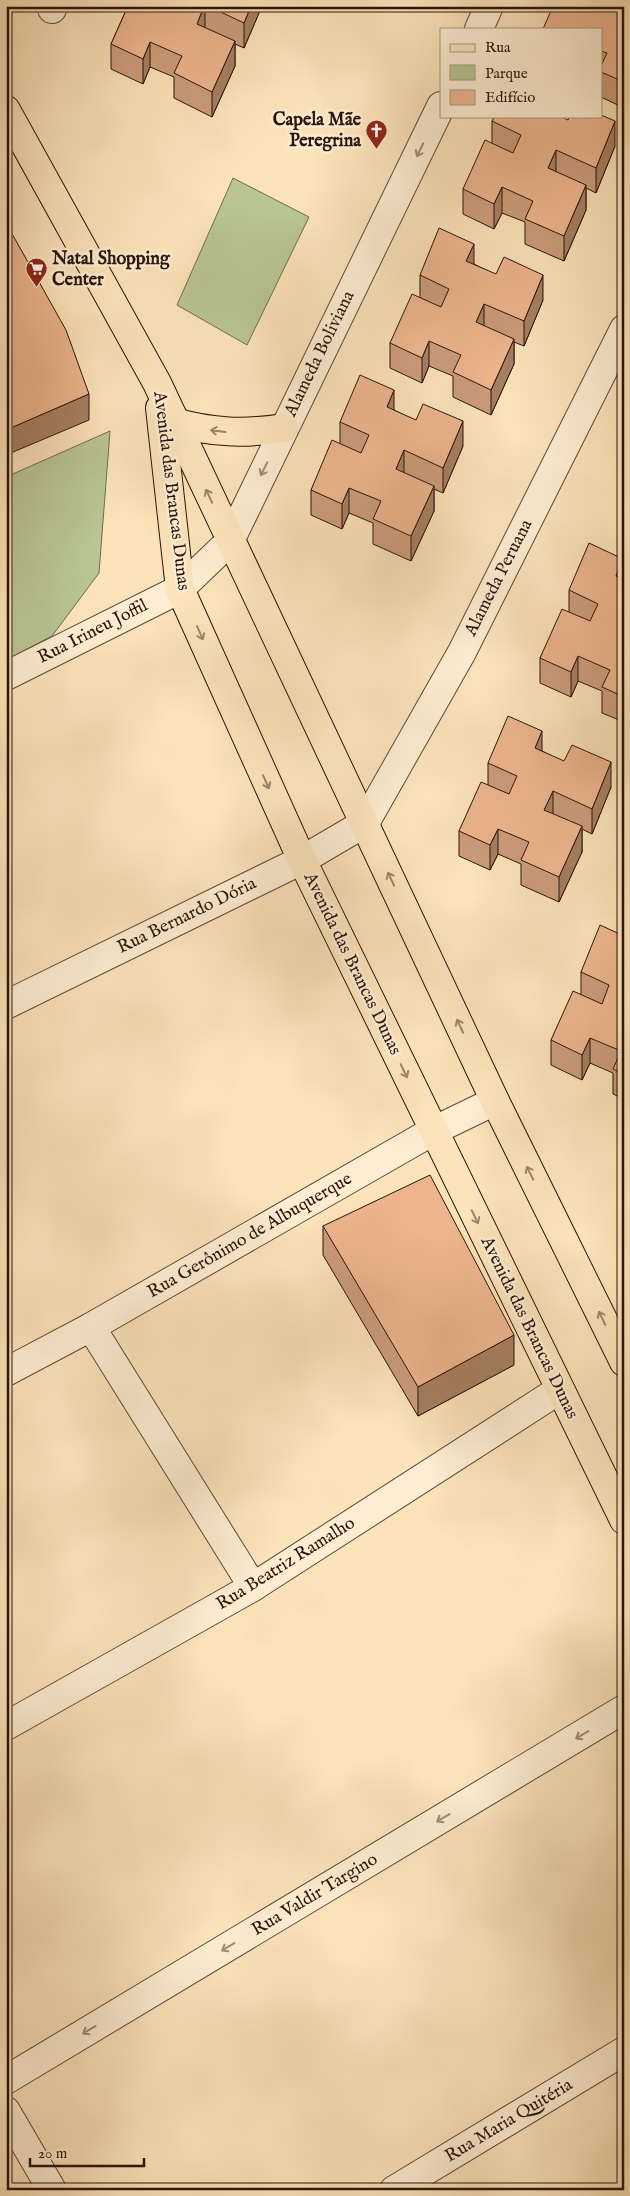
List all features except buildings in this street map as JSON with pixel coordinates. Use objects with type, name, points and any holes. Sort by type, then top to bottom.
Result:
[{"type":"main road","name":"Avenida das Brancas Dunas","points":[[6,110],[157,383],[494,1101],[624,1362]]},
{"type":"main road","name":"Avenida das Brancas Dunas","points":[[157,383],[180,589],[302,860],[624,1520]]},
{"type":"main road","points":[[174,422],[199,429],[225,432],[254,432],[284,428]]},
{"type":"street","points":[[479,28],[489,6]]},
{"type":"street","name":"Alameda Boliviana","points":[[180,589],[230,541],[440,108]]},
{"type":"street","name":"Alameda Peruana","points":[[365,823],[462,652],[624,329]]},
{"type":"street","name":"Rua Irineu Joffil","points":[[6,676],[180,589]]},
{"type":"street","name":"Rua Bernardo Dória","points":[[6,1005],[302,860],[365,823]]},
{"type":"street","name":"Rua Gerônimo de Albuquerque","points":[[6,1372],[91,1327],[433,1131],[494,1101]]},
{"type":"street","points":[[91,1327],[252,1587]]},
{"type":"street","name":"Rua Beatriz Ramalho","points":[[6,1726],[252,1587],[559,1390]]},
{"type":"street","name":"Rua Valdir Targino","points":[[6,2080],[624,1710]]},
{"type":"street","name":"Rua Maria Quitéria","points":[[394,2190],[624,2051]]},
{"type":"street","points":[[6,2111],[52,2190]]},
{"type":"green space","points":[[233,178],[309,217],[247,345],[177,305]]},
{"type":"green space","points":[[110,431],[99,573],[52,636],[6,660],[6,477]]},
{"type":"place","name":"Capela Mãe Peregrina","points":[[377,149]]},
{"type":"place","name":"Natal Shopping Center","points":[[36,288]]}]
